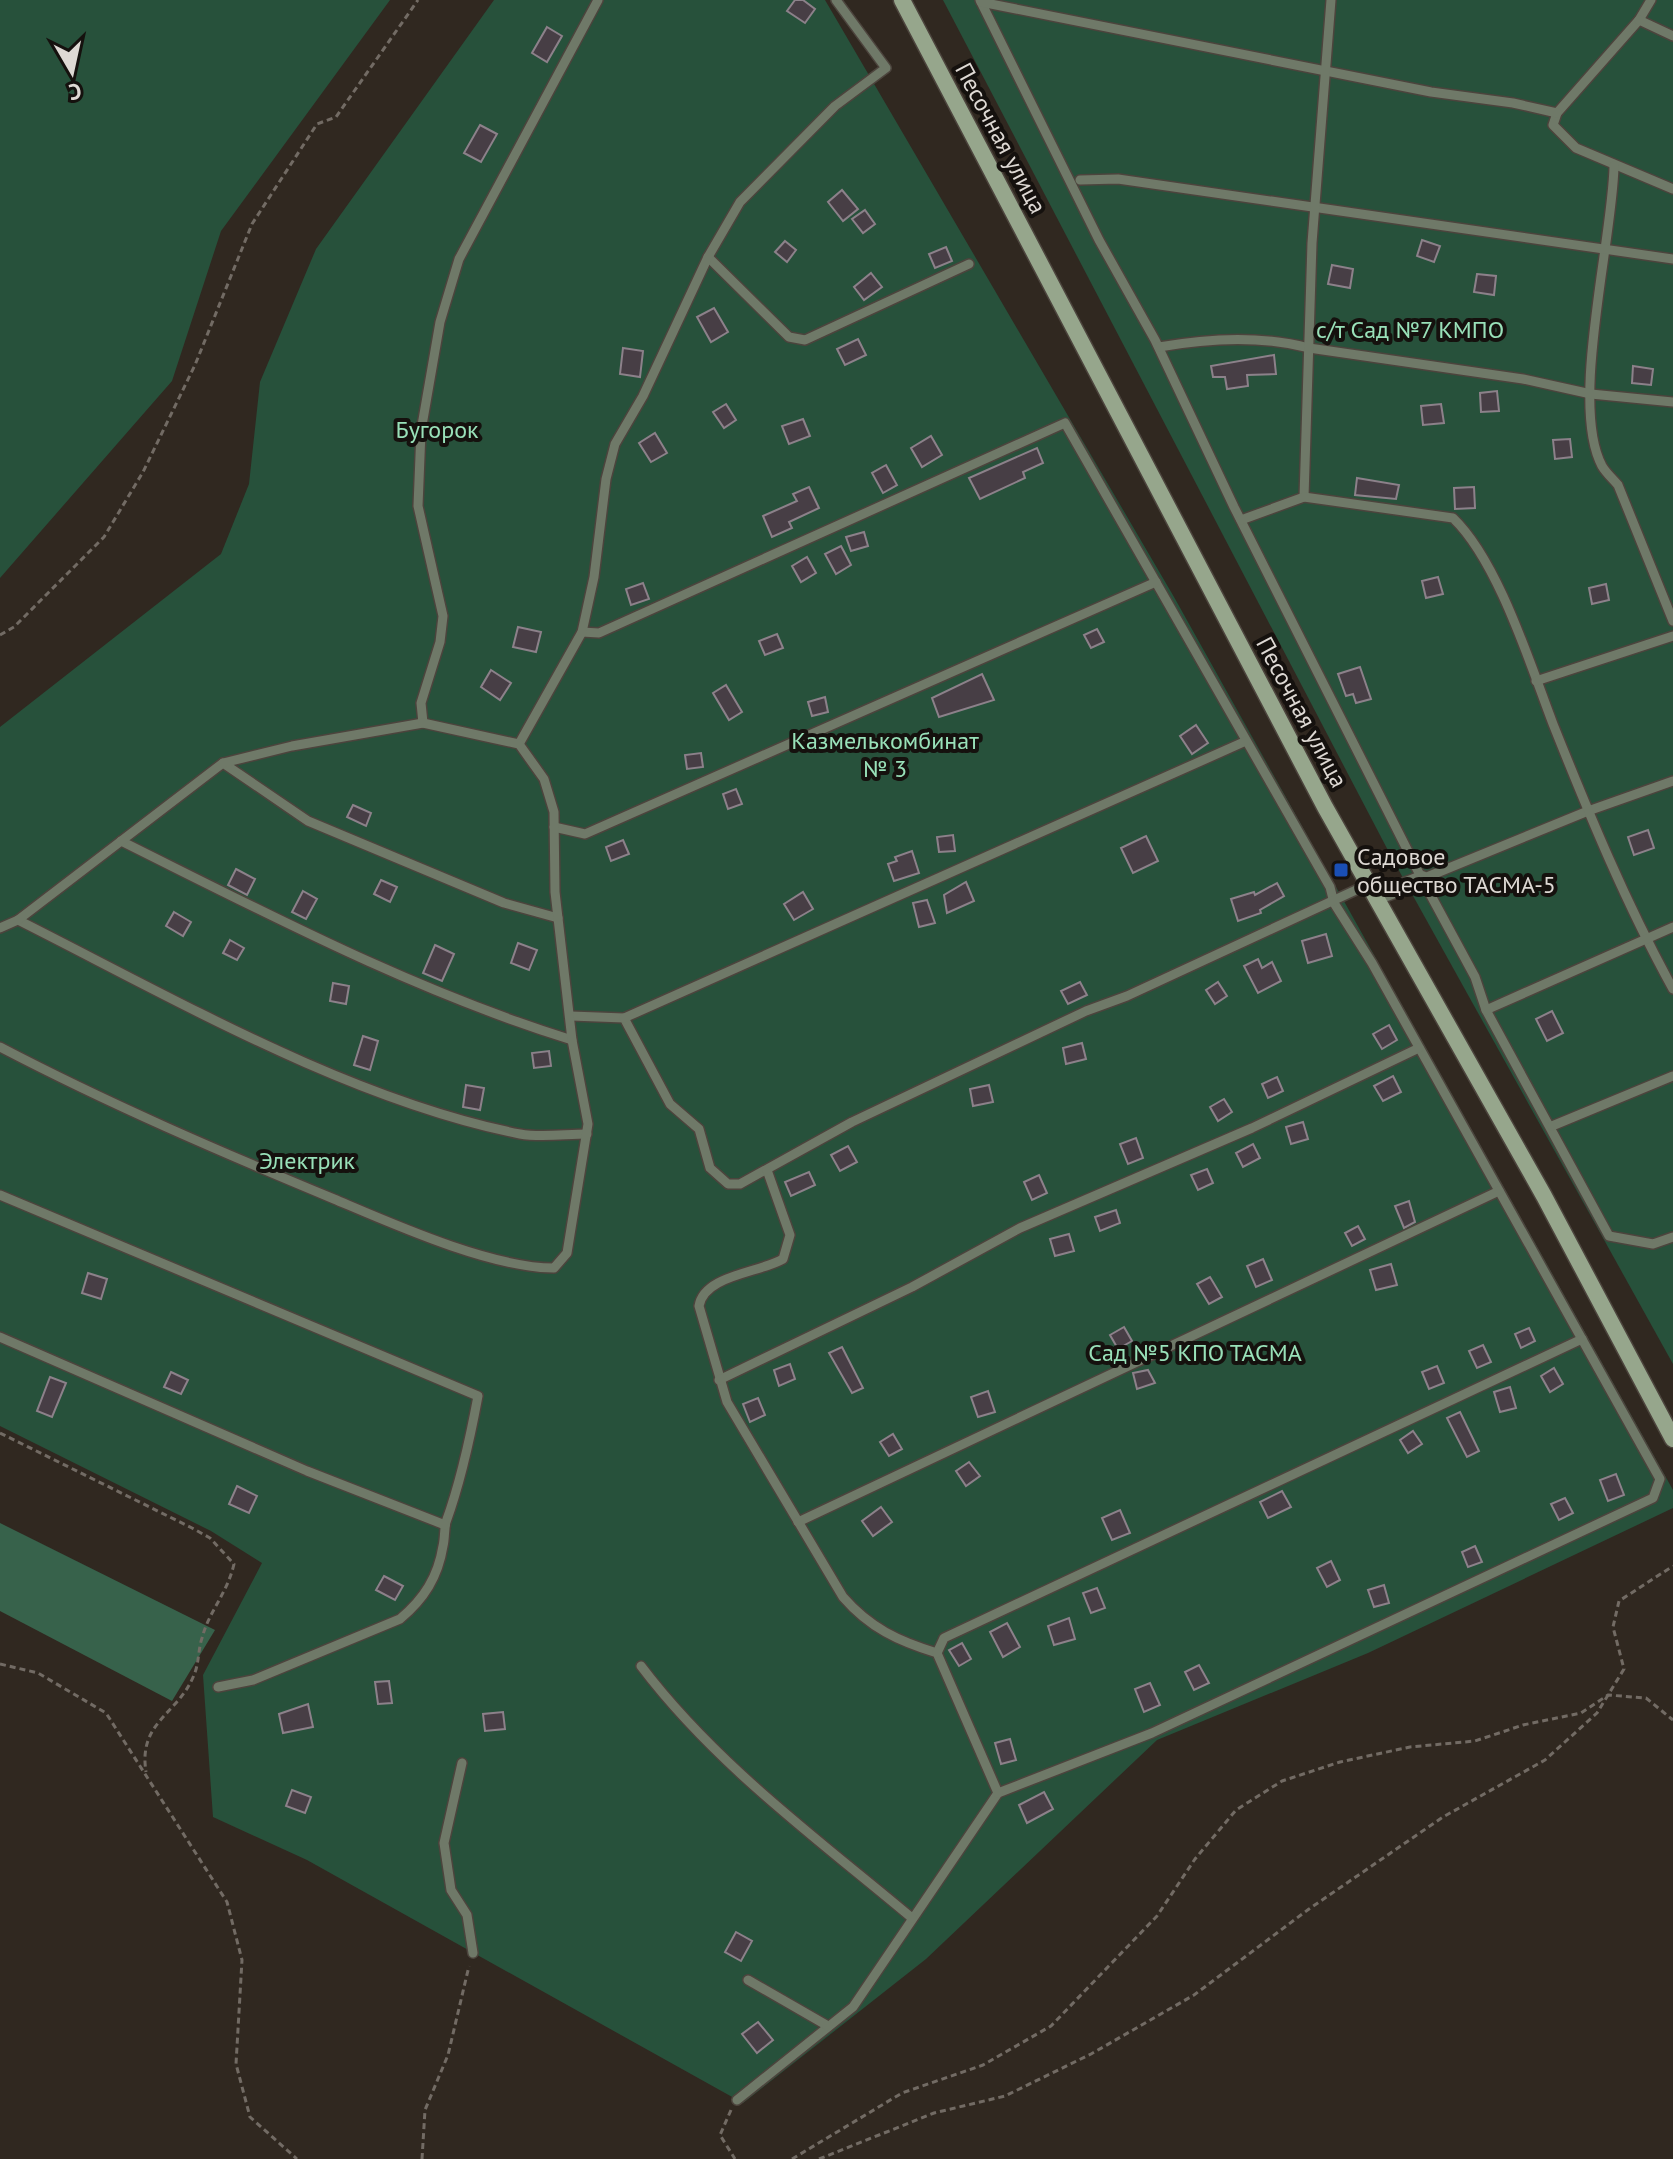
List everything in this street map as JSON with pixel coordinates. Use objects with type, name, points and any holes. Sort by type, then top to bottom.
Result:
[{"type":"main road","name":"Песочная улица","points":[[902,0],[1373,891],[1544,1196],[1673,1439]]},
{"type":"street","points":[[1373,891],[1422,879]]},
{"type":"lane","points":[[423,723],[421,703],[440,642],[443,616],[418,506],[421,431],[440,322],[459,259],[598,0]]},
{"type":"lane","points":[[519,744],[582,632],[594,577],[606,479],[615,444],[656,368],[708,257],[740,202],[835,106],[886,68],[836,0]]},
{"type":"lane","points":[[1304,497],[1315,208],[1331,0]]},
{"type":"lane","points":[[1651,0],[1639,20],[1557,113],[1553,125],[1576,148],[1673,189]]},
{"type":"lane","points":[[981,1],[1557,113]]},
{"type":"lane","points":[[981,1],[1099,240],[1159,347],[1241,520],[1422,879],[1475,977],[1486,1010],[1552,1126],[1609,1236],[1653,1244],[1673,1237]]},
{"type":"lane","points":[[1639,20],[1673,36]]},
{"type":"lane","points":[[1614,166],[1603,248],[1591,394],[1595,447],[1602,467],[1618,485],[1673,621]]},
{"type":"lane","points":[[1080,180],[1118,179],[1673,259]]},
{"type":"lane","points":[[708,257],[789,337],[805,340],[969,264]]},
{"type":"lane","points":[[1159,347],[1203,339],[1281,341],[1309,348],[1523,379],[1591,394],[1673,402]]},
{"type":"lane","points":[[582,632],[599,633],[1065,423],[1330,887],[1334,903],[1419,1048],[1660,1479],[1653,1498],[1152,1733],[998,1793],[853,2007],[737,2100]]},
{"type":"lane","points":[[1241,520],[1304,497],[1453,518],[1468,532],[1497,586],[1588,811],[1645,938],[1673,989]]},
{"type":"lane","points":[[554,827],[585,834],[1156,582]]},
{"type":"lane","points":[[1536,681],[1673,636]]},
{"type":"lane","points":[[0,928],[18,920],[223,763],[292,746],[423,723],[519,744],[544,779],[554,827],[558,918],[572,1040],[588,1124],[567,1253],[554,1268],[531,1268],[411,1231],[162,1127],[0,1047]]},
{"type":"lane","points":[[571,1016],[624,1018],[1246,741]]},
{"type":"lane","points":[[223,763],[308,821],[504,903],[558,918]]},
{"type":"lane","points":[[1422,879],[1588,811],[1673,781]]},
{"type":"lane","points":[[121,841],[362,960],[522,1025],[572,1040]]},
{"type":"lane","points":[[624,1018],[670,1104],[699,1129],[716,1176],[728,1184],[740,1184],[852,1122],[1072,1017],[1334,903],[1373,891]]},
{"type":"lane","points":[[18,920],[225,1025],[404,1103],[523,1135],[587,1134]]},
{"type":"lane","points":[[1486,1010],[1673,927]]},
{"type":"lane","points":[[719,1380],[912,1287],[1020,1228],[1252,1128],[1419,1048]]},
{"type":"lane","points":[[1552,1126],[1673,1076]]},
{"type":"lane","points":[[767,1170],[790,1235],[789,1248],[783,1259],[771,1266],[710,1286],[700,1297],[699,1306],[719,1380],[727,1402],[843,1597],[864,1621],[898,1641],[937,1653]]},
{"type":"lane","points":[[798,1522],[1499,1191]]},
{"type":"lane","points":[[0,1195],[478,1396],[458,1498],[445,1525],[432,1582],[419,1603],[400,1619],[253,1680],[218,1687]]},
{"type":"lane","points":[[0,1337],[307,1471],[445,1525]]},
{"type":"lane","points":[[998,1793],[937,1653],[944,1638],[1582,1339]]},
{"type":"lane","points":[[641,1666],[673,1708],[732,1767],[912,1918]]},
{"type":"lane","points":[[462,1763],[444,1843],[451,1890],[467,1915],[473,1953]]},
{"type":"lane","points":[[748,1980],[828,2026]]},
{"type":"path","points":[[0,635],[14,627],[104,537],[143,472],[195,365],[252,224],[317,124],[336,117],[418,0]]},
{"type":"path","points":[[0,1433],[210,1538],[234,1564],[229,1588],[202,1636],[195,1674],[177,1703],[155,1723],[145,1744],[147,1776]]},
{"type":"path","points":[[819,2159],[934,2113],[1005,2096],[1091,2054],[1194,1995],[1309,1909],[1443,1817],[1545,1760],[1597,1713],[1624,1669],[1613,1627],[1619,1601],[1673,1566]]},
{"type":"path","points":[[0,1664],[38,1673],[106,1713],[174,1825],[227,1902],[242,1960],[236,2064],[239,2077],[250,2117],[297,2159]]},
{"type":"path","points":[[792,2159],[902,2093],[983,2065],[1051,2026],[1157,1916],[1195,1859],[1236,1810],[1282,1781],[1340,1762],[1410,1747],[1475,1741],[1523,1725],[1581,1713],[1608,1695],[1646,1698],[1673,1720]]},
{"type":"path","points":[[424,2158],[425,2110],[448,2055],[473,1953]]},
{"type":"path","points":[[735,2159],[720,2135],[725,2119],[737,2100]]},
{"type":"green space","points":[[0,0],[390,0],[221,231],[172,381],[0,578]]},
{"type":"green space","points":[[494,0],[825,0],[1174,597],[1673,1490],[1673,1508],[1368,1653],[1157,1740],[926,1959],[743,2103],[307,1860],[213,1817],[203,1675],[262,1563],[211,1531],[0,1426],[0,727],[221,554],[249,484],[260,382],[316,249]]},
{"type":"green space","name":"с/т Сад №7 КМПО","points":[[943,0],[1673,0],[1673,1364],[1392,858]]},
{"type":"green space","points":[[0,1523],[215,1630],[172,1701],[0,1611]]},
{"type":"building","points":[[795,0],[803,0],[815,9],[805,23],[787,11]]},
{"type":"building","points":[[547,27],[562,36],[547,62],[532,53]]},
{"type":"building","points":[[480,125],[497,134],[481,162],[464,153]]},
{"type":"building","points":[[842,190],[858,209],[843,221],[828,202]]},
{"type":"building","points":[[865,210],[875,224],[863,233],[852,219]]},
{"type":"building","points":[[1422,240],[1440,246],[1434,262],[1417,256]]},
{"type":"building","points":[[785,241],[796,250],[787,262],[775,252]]},
{"type":"building","points":[[946,247],[952,261],[935,268],[929,254]]},
{"type":"building","points":[[1332,265],[1353,269],[1350,288],[1328,284]]},
{"type":"building","points":[[871,273],[882,287],[864,300],[854,287]]},
{"type":"building","points":[[1477,274],[1496,276],[1494,295],[1474,292]]},
{"type":"building","points":[[714,308],[728,332],[711,342],[697,317]]},
{"type":"building","points":[[858,339],[866,355],[845,365],[837,349]]},
{"type":"building","points":[[623,348],[643,351],[640,377],[620,374]]},
{"type":"building","points":[[1274,355],[1276,374],[1247,375],[1248,386],[1227,389],[1225,377],[1213,377],[1211,366]]},
{"type":"building","points":[[1633,366],[1653,369],[1651,385],[1632,383]]},
{"type":"building","points":[[1497,391],[1499,411],[1481,412],[1480,393]]},
{"type":"building","points":[[726,404],[736,420],[724,428],[713,412]]},
{"type":"building","points":[[1441,404],[1444,423],[1423,425],[1421,406]]},
{"type":"building","points":[[803,419],[810,436],[789,444],[782,426]]},
{"type":"building","points":[[655,433],[667,453],[651,462],[639,443]]},
{"type":"building","points":[[931,436],[942,455],[922,467],[911,448]]},
{"type":"building","points":[[1570,439],[1572,457],[1555,459],[1553,440]]},
{"type":"building","points":[[1037,448],[1043,463],[1023,472],[1025,478],[980,499],[969,478]]},
{"type":"building","points":[[886,465],[897,485],[883,493],[872,473]]},
{"type":"building","points":[[1357,478],[1399,485],[1396,499],[1355,495]]},
{"type":"building","points":[[809,487],[819,508],[789,522],[792,528],[772,537],[763,516],[797,501],[793,494]]},
{"type":"building","points":[[1474,487],[1475,508],[1455,509],[1454,488]]},
{"type":"building","points":[[864,532],[868,546],[851,551],[846,537]]},
{"type":"building","points":[[841,546],[851,565],[836,574],[825,554]]},
{"type":"building","points":[[807,557],[816,573],[801,582],[792,566]]},
{"type":"building","points":[[1438,577],[1443,594],[1426,598],[1422,581]]},
{"type":"building","points":[[643,583],[649,599],[631,605],[626,589]]},
{"type":"building","points":[[1606,584],[1609,600],[1592,604],[1589,588]]},
{"type":"building","points":[[518,627],[541,632],[536,652],[513,647]]},
{"type":"building","points":[[1097,629],[1104,642],[1091,648],[1084,635]]},
{"type":"building","points":[[777,634],[783,648],[765,655],[759,641]]},
{"type":"building","points":[[1360,667],[1371,699],[1356,703],[1353,694],[1346,696],[1338,674]]},
{"type":"building","points":[[491,670],[511,683],[500,700],[481,687]]},
{"type":"building","points":[[982,674],[994,700],[939,717],[932,698]]},
{"type":"building","points":[[726,685],[742,712],[729,720],[713,693]]},
{"type":"building","points":[[825,697],[828,712],[812,716],[808,702]]},
{"type":"building","points":[[1196,725],[1208,743],[1192,754],[1180,736]]},
{"type":"building","points":[[701,753],[703,767],[687,769],[685,755]]},
{"type":"building","points":[[736,789],[742,804],[728,809],[723,794]]},
{"type":"building","points":[[353,805],[371,813],[366,826],[347,817]]},
{"type":"building","points":[[1648,830],[1654,848],[1634,855],[1628,837]]},
{"type":"building","points":[[953,835],[955,851],[939,852],[937,837]]},
{"type":"building","points":[[1146,836],[1158,861],[1133,873],[1121,848]]},
{"type":"building","points":[[623,840],[629,854],[611,861],[606,847]]},
{"type":"building","points":[[912,851],[919,873],[894,881],[888,864],[897,861],[895,857]]},
{"type":"building","points":[[236,869],[255,879],[247,895],[228,885]]},
{"type":"building","points":[[381,880],[397,887],[390,902],[374,894]]},
{"type":"building","points":[[966,882],[974,901],[947,913],[944,895]]},
{"type":"building","points":[[1277,883],[1284,896],[1260,910],[1261,913],[1238,921],[1231,899],[1254,892],[1255,895]]},
{"type":"building","points":[[303,891],[317,899],[306,919],[292,912]]},
{"type":"building","points":[[803,892],[813,909],[794,920],[784,904]]},
{"type":"building","points":[[927,900],[935,923],[919,927],[913,903]]},
{"type":"building","points":[[174,912],[191,922],[183,936],[166,926]]},
{"type":"building","points":[[1326,934],[1332,956],[1308,963],[1302,941]]},
{"type":"building","points":[[230,940],[244,948],[237,960],[223,953]]},
{"type":"building","points":[[518,943],[537,950],[529,970],[511,963]]},
{"type":"building","points":[[435,945],[454,954],[442,981],[423,973]]},
{"type":"building","points":[[1258,959],[1262,968],[1272,962],[1281,981],[1258,993],[1244,966]]},
{"type":"building","points":[[1080,982],[1087,995],[1068,1004],[1061,991]]},
{"type":"building","points":[[1218,982],[1227,996],[1215,1004],[1206,990]]},
{"type":"building","points":[[333,983],[349,986],[346,1004],[330,1001]]},
{"type":"building","points":[[1552,1011],[1563,1033],[1547,1041],[1536,1019]]},
{"type":"building","points":[[1389,1025],[1397,1040],[1382,1049],[1373,1034]]},
{"type":"building","points":[[363,1036],[378,1041],[370,1070],[354,1065]]},
{"type":"building","points":[[1082,1043],[1086,1059],[1066,1064],[1063,1048]]},
{"type":"building","points":[[549,1051],[551,1066],[534,1068],[532,1053]]},
{"type":"building","points":[[1393,1076],[1401,1092],[1383,1101],[1374,1086]]},
{"type":"building","points":[[1277,1077],[1283,1091],[1268,1098],[1262,1084]]},
{"type":"building","points":[[466,1085],[484,1088],[480,1110],[463,1107]]},
{"type":"building","points":[[989,1085],[993,1102],[973,1106],[970,1089]]},
{"type":"building","points":[[1224,1099],[1232,1112],[1218,1121],[1210,1107]]},
{"type":"building","points":[[1303,1122],[1308,1139],[1291,1144],[1286,1127]]},
{"type":"building","points":[[1136,1138],[1143,1158],[1128,1164],[1120,1144]]},
{"type":"building","points":[[1253,1144],[1260,1158],[1243,1167],[1236,1153]]},
{"type":"building","points":[[848,1146],[857,1162],[840,1171],[831,1155]]},
{"type":"building","points":[[1207,1169],[1213,1183],[1198,1190],[1191,1175]]},
{"type":"building","points":[[809,1172],[815,1185],[791,1196],[785,1182]]},
{"type":"building","points":[[1039,1175],[1047,1193],[1032,1200],[1024,1182]]},
{"type":"building","points":[[1409,1201],[1415,1222],[1404,1228],[1395,1206]]},
{"type":"building","points":[[1116,1210],[1120,1223],[1100,1231],[1095,1217]]},
{"type":"building","points":[[1358,1226],[1365,1239],[1352,1246],[1345,1233]]},
{"type":"building","points":[[1069,1234],[1074,1251],[1055,1256],[1050,1239]]},
{"type":"building","points":[[1263,1259],[1272,1280],[1256,1287],[1247,1266]]},
{"type":"building","points":[[1391,1264],[1397,1285],[1376,1290],[1370,1270]]},
{"type":"building","points":[[88,1273],[107,1279],[101,1299],[82,1293]]},
{"type":"building","points":[[1210,1277],[1222,1297],[1209,1304],[1197,1284]]},
{"type":"building","points":[[1124,1327],[1132,1341],[1118,1349],[1110,1335]]},
{"type":"building","points":[[1529,1328],[1535,1341],[1521,1348],[1515,1334]]},
{"type":"building","points":[[1483,1345],[1491,1362],[1477,1368],[1469,1351]]},
{"type":"building","points":[[842,1347],[863,1388],[852,1393],[829,1353]]},
{"type":"building","points":[[790,1364],[795,1379],[779,1386],[774,1370]]},
{"type":"building","points":[[1437,1366],[1444,1383],[1429,1389],[1422,1372]]},
{"type":"building","points":[[1554,1368],[1563,1384],[1550,1392],[1541,1376]]},
{"type":"building","points":[[1148,1370],[1155,1383],[1137,1389],[1133,1373]]},
{"type":"building","points":[[171,1372],[188,1380],[181,1394],[164,1387]]},
{"type":"building","points":[[50,1377],[66,1383],[52,1417],[37,1411]]},
{"type":"building","points":[[1510,1387],[1516,1408],[1500,1412],[1494,1392]]},
{"type":"building","points":[[988,1391],[995,1412],[978,1417],[971,1397]]},
{"type":"building","points":[[758,1398],[765,1415],[750,1422],[743,1404]]},
{"type":"building","points":[[1460,1412],[1479,1451],[1467,1457],[1447,1418]]},
{"type":"building","points":[[1413,1431],[1422,1444],[1408,1453],[1400,1440]]},
{"type":"building","points":[[893,1434],[902,1449],[889,1456],[880,1442]]},
{"type":"building","points":[[969,1462],[980,1476],[966,1486],[956,1471]]},
{"type":"building","points":[[1616,1474],[1624,1495],[1608,1501],[1600,1480]]},
{"type":"building","points":[[237,1486],[257,1496],[249,1513],[229,1504]]},
{"type":"building","points":[[1282,1491],[1291,1507],[1268,1518],[1260,1502]]},
{"type":"building","points":[[1565,1498],[1573,1513],[1559,1520],[1551,1504]]},
{"type":"building","points":[[881,1507],[892,1522],[873,1536],[862,1521]]},
{"type":"building","points":[[1120,1510],[1130,1533],[1112,1540],[1102,1518]]},
{"type":"building","points":[[1475,1546],[1482,1562],[1468,1567],[1462,1552]]},
{"type":"building","points":[[1331,1561],[1340,1580],[1327,1587],[1317,1568]]},
{"type":"building","points":[[384,1576],[403,1586],[395,1600],[376,1590]]},
{"type":"building","points":[[1384,1585],[1389,1603],[1374,1607],[1368,1590]]},
{"type":"building","points":[[1097,1588],[1105,1608],[1091,1613],[1083,1593]]},
{"type":"building","points":[[1069,1618],[1075,1639],[1054,1645],[1048,1626]]},
{"type":"building","points":[[1007,1623],[1020,1647],[1003,1657],[990,1632]]},
{"type":"building","points":[[962,1643],[971,1659],[959,1666],[949,1650]]},
{"type":"building","points":[[1199,1665],[1209,1683],[1194,1690],[1185,1672]]},
{"type":"building","points":[[389,1681],[392,1703],[378,1704],[375,1682]]},
{"type":"building","points":[[1150,1683],[1160,1705],[1144,1712],[1135,1689]]},
{"type":"building","points":[[308,1704],[313,1727],[283,1733],[279,1714]]},
{"type":"building","points":[[503,1712],[505,1729],[485,1731],[483,1714]]},
{"type":"building","points":[[1010,1739],[1016,1760],[1001,1764],[995,1743]]},
{"type":"building","points":[[292,1790],[311,1797],[305,1813],[286,1806]]},
{"type":"building","points":[[1044,1792],[1053,1809],[1027,1823],[1019,1805]]},
{"type":"building","points":[[736,1932],[752,1941],[741,1961],[725,1952]]},
{"type":"building","points":[[758,2022],[773,2040],[757,2053],[742,2034]]},
{"type":"place","name":"Садовое общество ТАСМА-5","points":[[1341,870]]},
{"type":"park label","name":"Бугорок","points":[[437,429]]},
{"type":"park label","name":"Казмелькомбинат № 3","points":[[885,754]]},
{"type":"park label","name":"Электрик","points":[[307,1160]]},
{"type":"park label","name":"Сад №5 КПО ТАСМА","points":[[1195,1352]]}]
